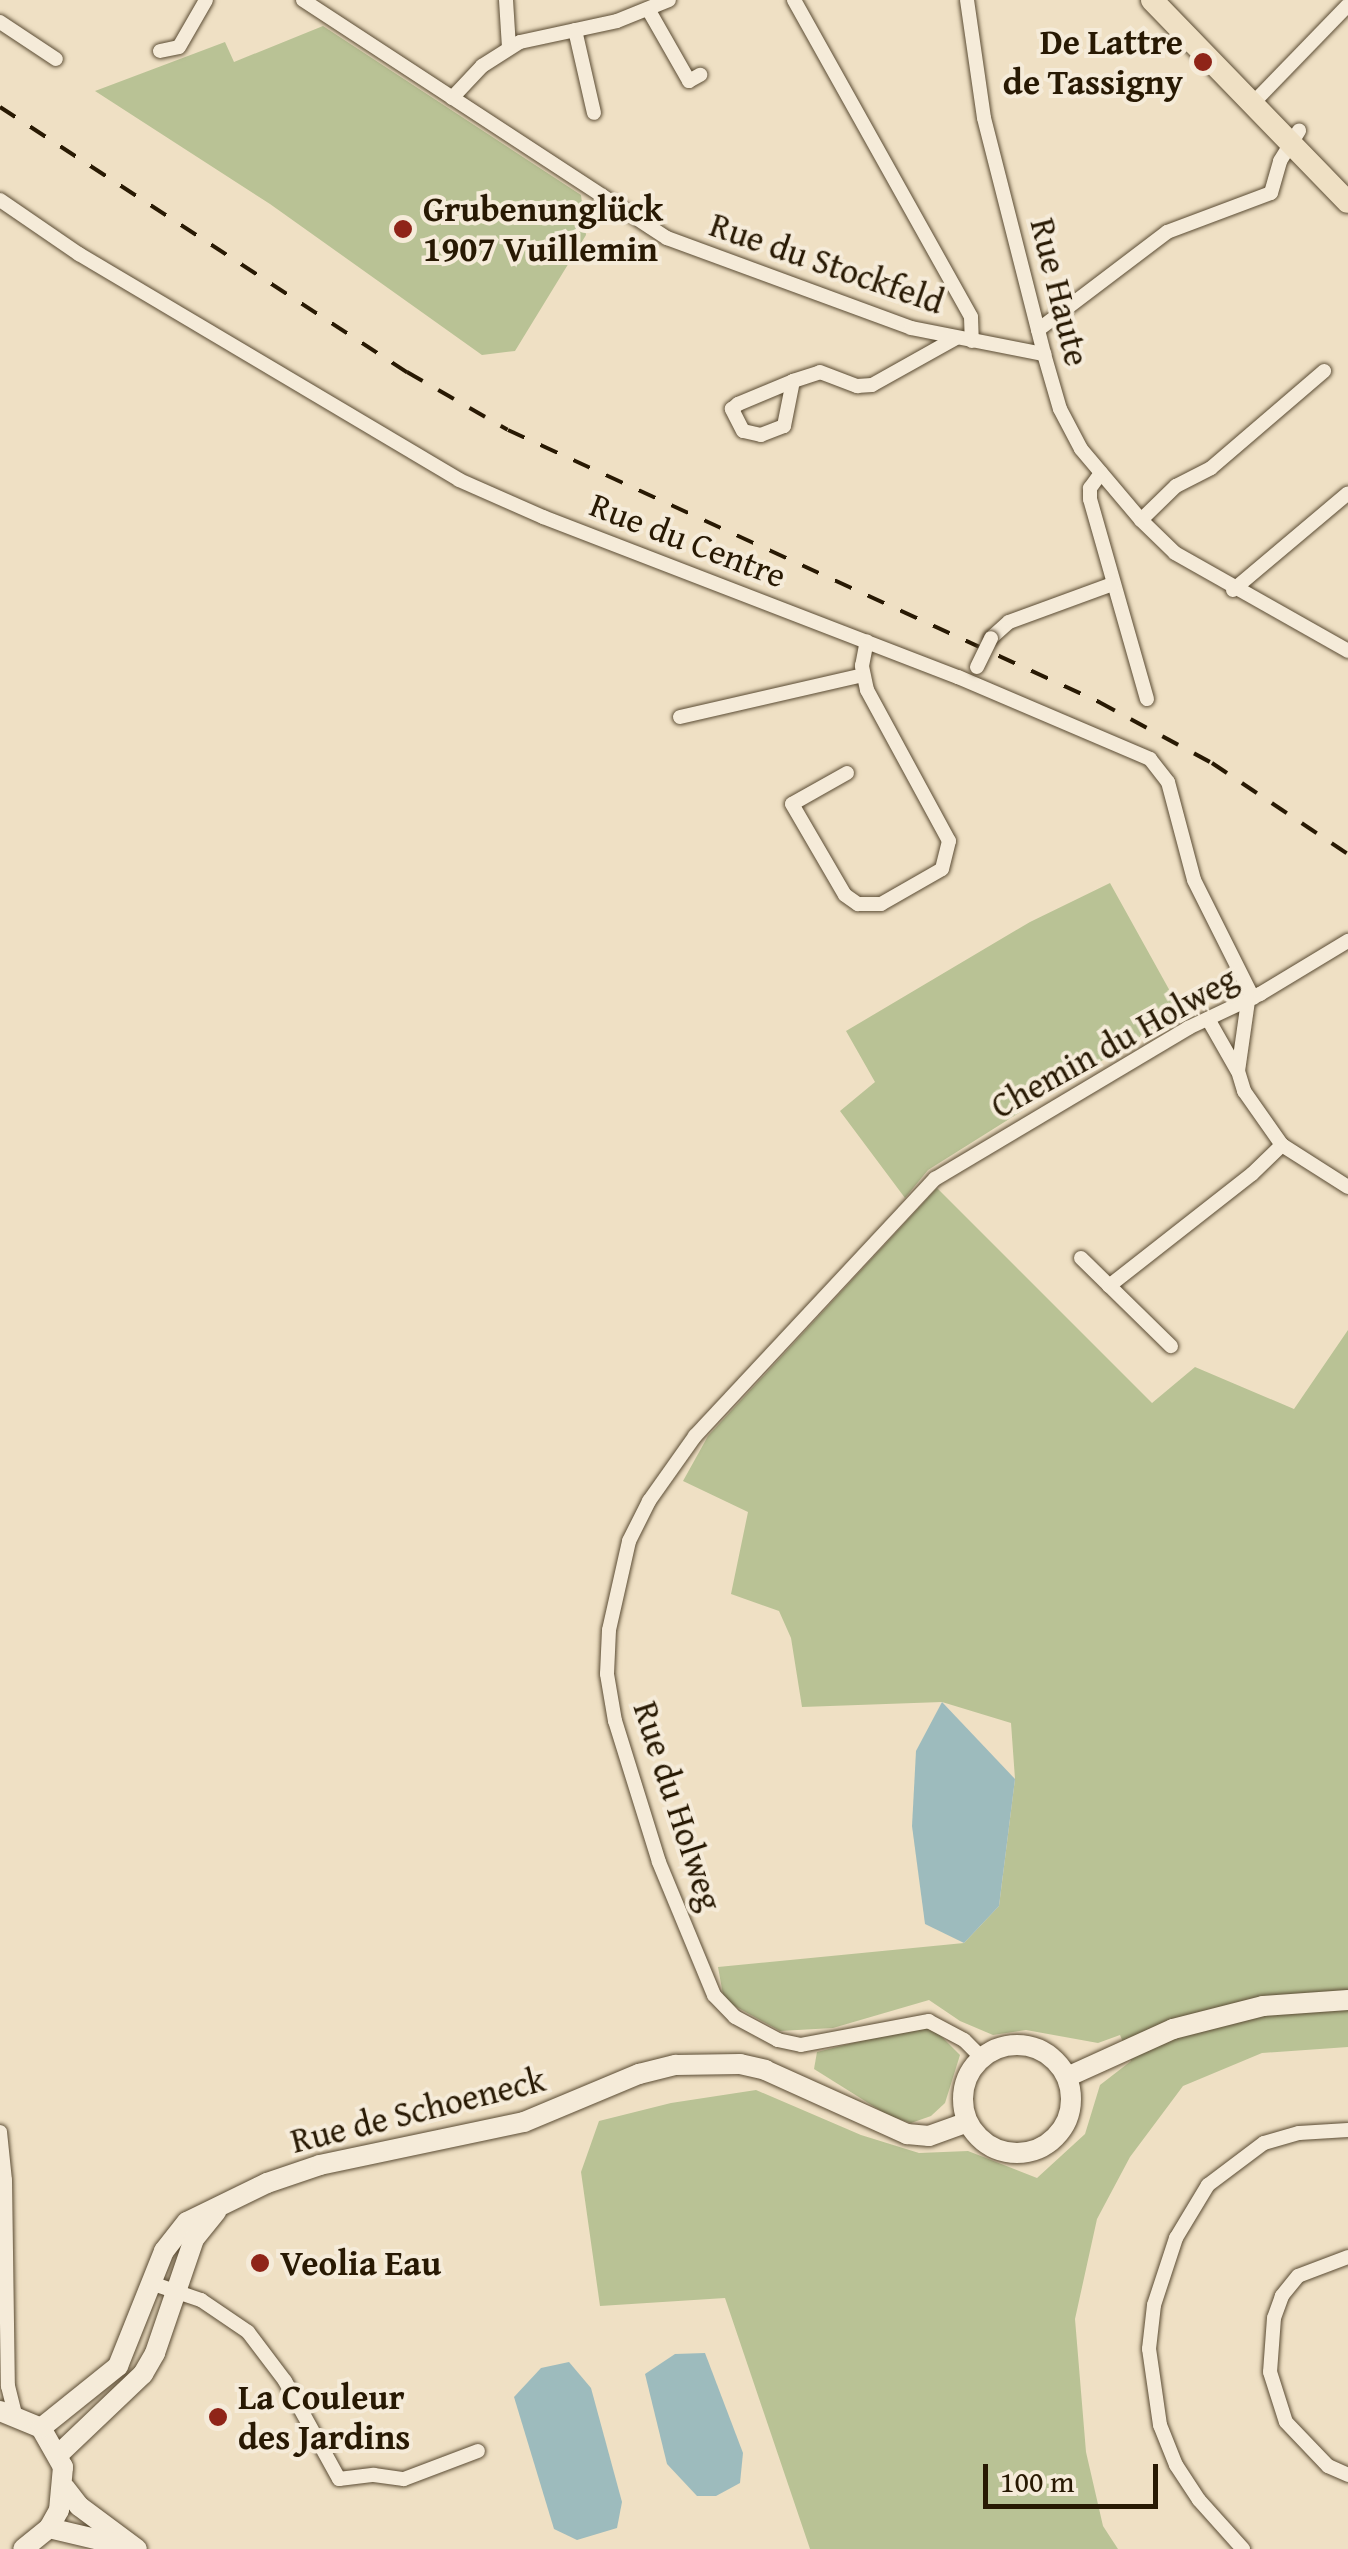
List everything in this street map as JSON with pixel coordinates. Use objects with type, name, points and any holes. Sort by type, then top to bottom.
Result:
[{"type":"main road","points":[[1167,3],[1295,136],[1348,202]]},
{"type":"main road","points":[[1295,136],[1348,180]]},
{"type":"main road","points":[[1067,2078],[1173,2028],[1263,2006],[1348,2000]]},
{"type":"main road","points":[[1008,2046],[1032,2047],[1053,2058],[1067,2078],[1071,2110],[1065,2125],[1044,2147],[1016,2154],[1002,2151],[988,2145],[968,2122],[965,2085],[982,2058],[1008,2046]]},
{"type":"main road","name":"Rue de Schoeneck","points":[[41,2428],[118,2366],[129,2348],[171,2238],[187,2222],[223,2203],[320,2165],[508,2127],[638,2074],[676,2064],[709,2063],[766,2070],[908,2134],[929,2136],[968,2122]]},
{"type":"main road","points":[[59,2454],[143,2374],[155,2352],[194,2239],[223,2203]]},
{"type":"main road","points":[[8,2413],[41,2428],[59,2454],[64,2488],[49,2528],[22,2549]]},
{"type":"main road","points":[[64,2488],[79,2506],[137,2549]]},
{"type":"main road","points":[[49,2528],[137,2549]]},
{"type":"street","points":[[160,51],[180,48],[206,0]]},
{"type":"street","name":"Rue du Stockfeld","points":[[303,0],[667,238],[911,328],[1044,354]]},
{"type":"street","points":[[506,0],[509,48]]},
{"type":"street","points":[[452,98],[482,66],[509,48],[538,36],[574,30],[669,0]]},
{"type":"street","points":[[794,0],[971,317],[972,341]]},
{"type":"street","name":"Rue Haute","points":[[968,0],[984,118],[1060,408],[1100,474],[1175,553],[1234,590],[1348,651]]},
{"type":"street","points":[[1258,98],[1348,5]]},
{"type":"street","points":[[648,9],[689,81],[700,74]]},
{"type":"street","points":[[0,22],[56,59]]},
{"type":"street","points":[[574,30],[594,114]]},
{"type":"street","points":[[1038,330],[1168,232],[1271,193],[1295,136]]},
{"type":"street","name":"Rue du Centre","points":[[0,200],[79,254],[459,480],[543,517],[867,641],[1138,752],[1160,769],[1198,892],[1250,999]]},
{"type":"street","points":[[793,381],[784,426],[761,435],[743,432],[732,410],[793,381],[827,371],[857,386],[872,386],[956,338]]},
{"type":"street","points":[[1140,520],[1176,486],[1211,468],[1324,371]]},
{"type":"street","points":[[1100,474],[1090,488],[1090,498],[1146,700]]},
{"type":"street","points":[[1234,590],[1348,493]]},
{"type":"street","points":[[970,684],[990,638],[1008,622],[1113,584]]},
{"type":"street","points":[[847,773],[792,804],[845,895],[858,904],[880,904],[942,869],[949,841],[872,702],[863,675],[867,641]]},
{"type":"street","points":[[680,717],[863,675]]},
{"type":"street","name":"Chemin du Holweg","points":[[915,1200],[936,1179],[1208,1018],[1250,999],[1348,941]]},
{"type":"street","points":[[1238,1071],[1250,999]]},
{"type":"street","points":[[1208,1018],[1238,1071],[1244,1091],[1282,1145],[1348,1187]]},
{"type":"street","points":[[1109,1286],[1252,1174],[1282,1145]]},
{"type":"street","name":"Rue du Holweg","points":[[915,1200],[674,1463],[628,1541],[609,1630],[607,1674],[619,1736],[660,1862],[714,1995],[735,2017],[778,2040],[801,2045],[928,2021],[964,2040],[982,2058]]},
{"type":"street","points":[[1081,1258],[1171,1346]]},
{"type":"street","points":[[1243,2549],[1198,2500],[1176,2464],[1160,2424],[1149,2348],[1154,2305],[1176,2238],[1208,2185],[1264,2143],[1299,2133],[1348,2130]]},
{"type":"street","points":[[0,2132],[6,2180],[8,2413]]},
{"type":"street","points":[[1348,2257],[1298,2276],[1282,2296],[1274,2318],[1270,2372],[1286,2422],[1328,2466],[1348,2475]]},
{"type":"street","points":[[152,2283],[228,2316],[266,2352],[339,2479],[404,2479],[478,2450]]},
{"type":"green space","points":[[323,26],[581,195],[586,235],[515,351],[482,355],[270,204],[95,91],[225,42],[234,62]]},
{"type":"green space","points":[[1110,883],[1181,1011],[928,1170],[905,1198],[840,1111],[875,1082],[846,1031],[1030,922]]},
{"type":"green space","points":[[937,1188],[1152,1403],[1195,1367],[1294,1409],[1348,1330],[1348,2047],[1262,2053],[1183,2086],[1130,2157],[1097,2219],[1075,2319],[1086,2452],[1103,2526],[1118,2549],[810,2549],[725,2298],[600,2306],[581,2172],[599,2121],[671,2103],[756,2090],[861,2135],[919,2153],[968,2151],[1037,2178],[1085,2134],[1100,2085],[1131,2061],[1120,2035],[1098,2043],[1026,2030],[993,2035],[960,2021],[929,2000],[833,2028],[780,2031],[724,2000],[718,1967],[964,1943],[999,1906],[1015,1779],[1011,1723],[942,1702],[802,1707],[791,1638],[779,1611],[731,1594],[748,1512],[683,1481],[708,1436]]},
{"type":"green space","points":[[920,2026],[938,2033],[960,2055],[945,2103],[931,2116],[911,2123],[889,2116],[814,2069],[817,2052]]},
{"type":"water","points":[[942,1702],[1015,1779],[999,1906],[964,1943],[925,1924],[912,1826],[916,1751]]},
{"type":"water","points":[[705,2353],[743,2453],[740,2483],[716,2496],[697,2496],[667,2464],[645,2374],[675,2354]]},
{"type":"water","points":[[569,2362],[591,2388],[622,2502],[617,2528],[577,2540],[554,2529],[514,2397],[541,2368]]},
{"type":"railway","points":[[0,107],[407,372],[508,430],[1099,702],[1212,763],[1348,854]]},
{"type":"place","name":"De Lattre de Tassigny","points":[[1203,62]]},
{"type":"place","name":"Grubenunglück 1907 Vuillemin","points":[[403,229]]},
{"type":"place","name":"Veolia Eau","points":[[260,2263]]},
{"type":"place","name":"La Couleur des Jardins","points":[[218,2417]]}]
